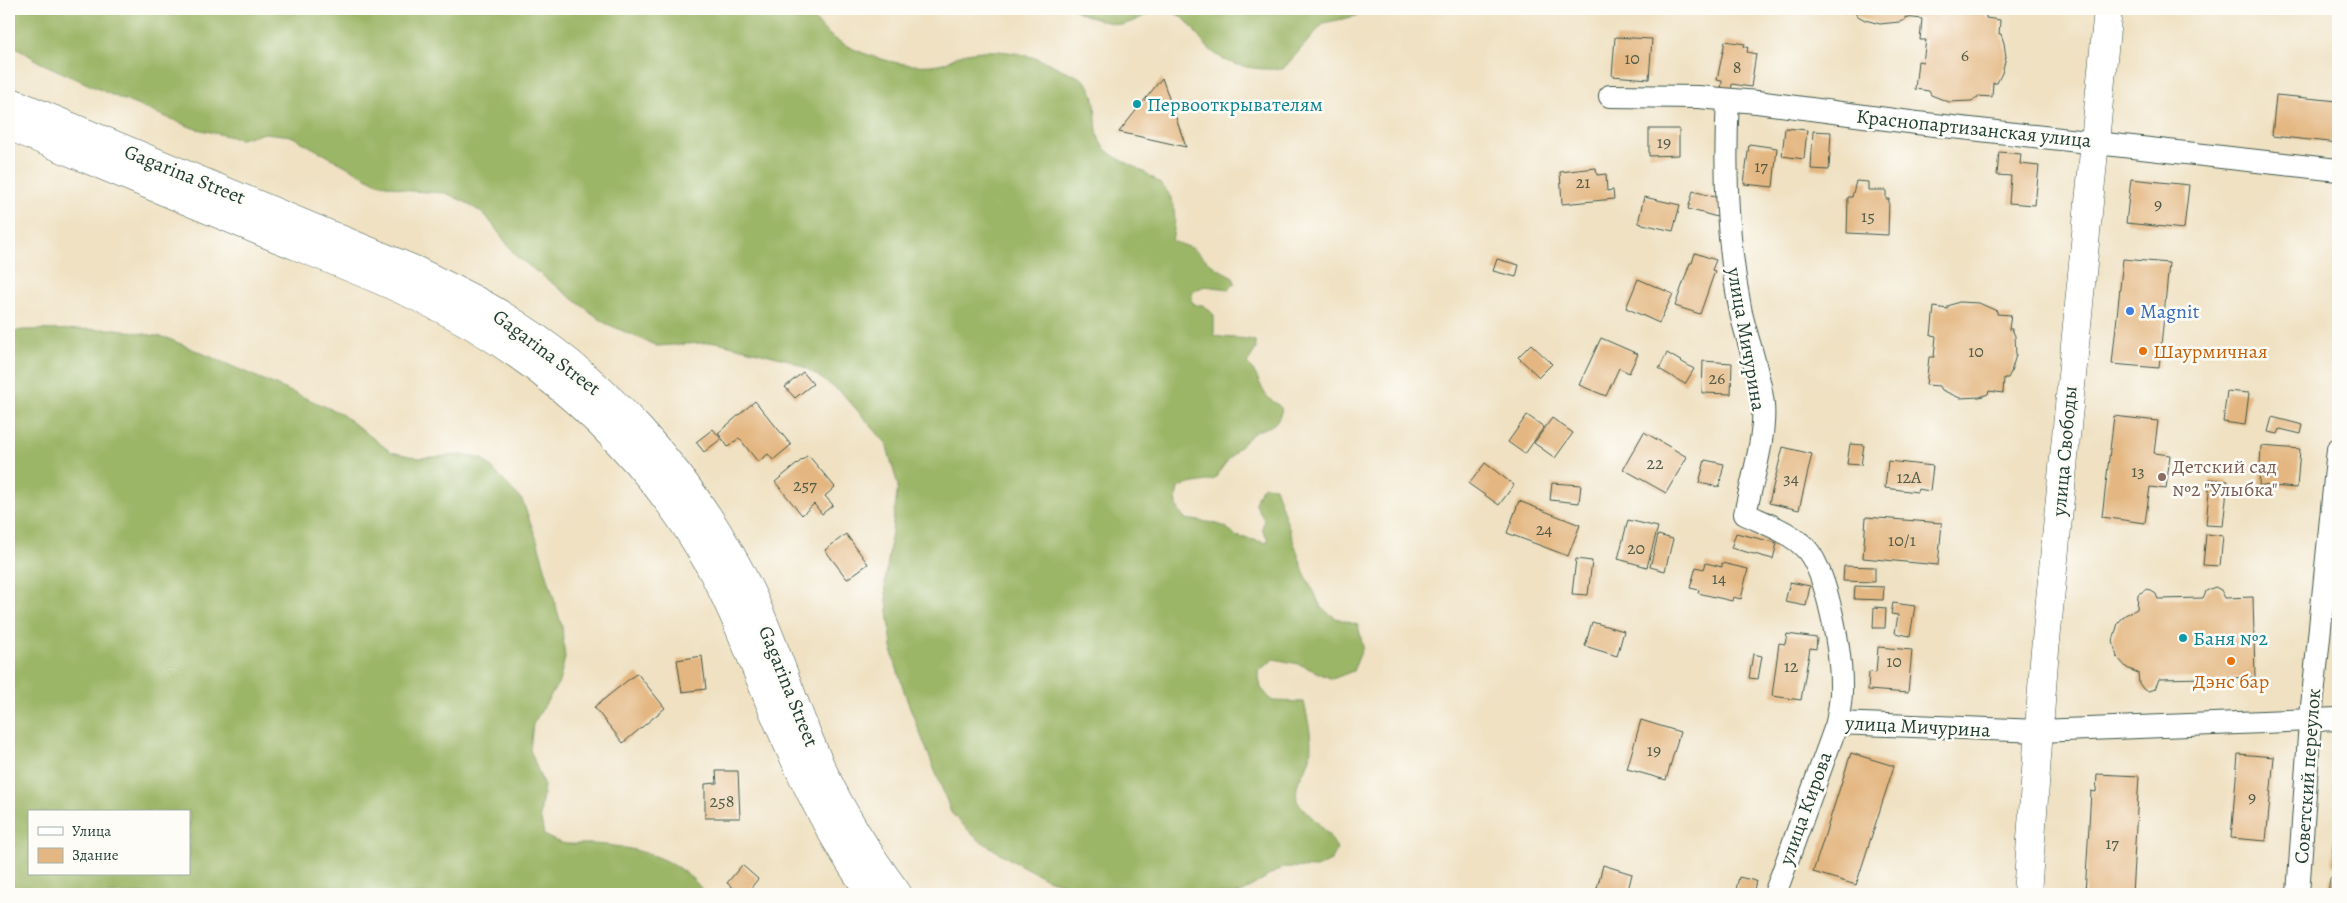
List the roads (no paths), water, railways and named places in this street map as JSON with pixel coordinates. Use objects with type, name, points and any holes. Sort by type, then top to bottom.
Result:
[{"type":"main road","name":"улица Свободы","points":[[2027,894],[2039,731],[2108,9]]},
{"type":"main road","name":"Gagarina Street","points":[[9,101],[417,271],[483,304],[528,332],[577,369],[633,423],[669,463],[716,529],[752,595],[823,772],[852,826],[898,894]]},
{"type":"main road","name":"Gagarina Street","points":[[9,126],[407,293],[472,325],[516,354],[563,390],[652,481],[676,511],[698,545],[734,612],[804,782],[830,831],[871,894]]},
{"type":"street","name":"Краснопартизанская улица","points":[[1610,96],[1728,100],[2338,170]]},
{"type":"street","name":"улица Мичурина","points":[[1728,100],[1726,126],[1730,240],[1741,313],[1764,407],[1745,514],[1790,536],[1808,552],[1816,567],[1836,635],[1841,685],[1836,723],[1991,731],[2039,731],[2338,719]]},
{"type":"street","name":"Советский переулок","points":[[2298,894],[2310,720],[2338,449]]},
{"type":"street","name":"улица Кирова","points":[[1775,894],[1836,723]]},
{"type":"place","name":"Первооткрывателям","points":[[1137,104]]},
{"type":"place","name":"Magnit","points":[[2130,311]]},
{"type":"place","name":"Шаурмичная","points":[[2143,351]]},
{"type":"place","name":"Детский сад №2 \"Улыбка\"","points":[[2162,477]]},
{"type":"place","name":"Баня №2","points":[[2183,638]]},
{"type":"place","name":"Дэнс бар","points":[[2231,661]]}]
